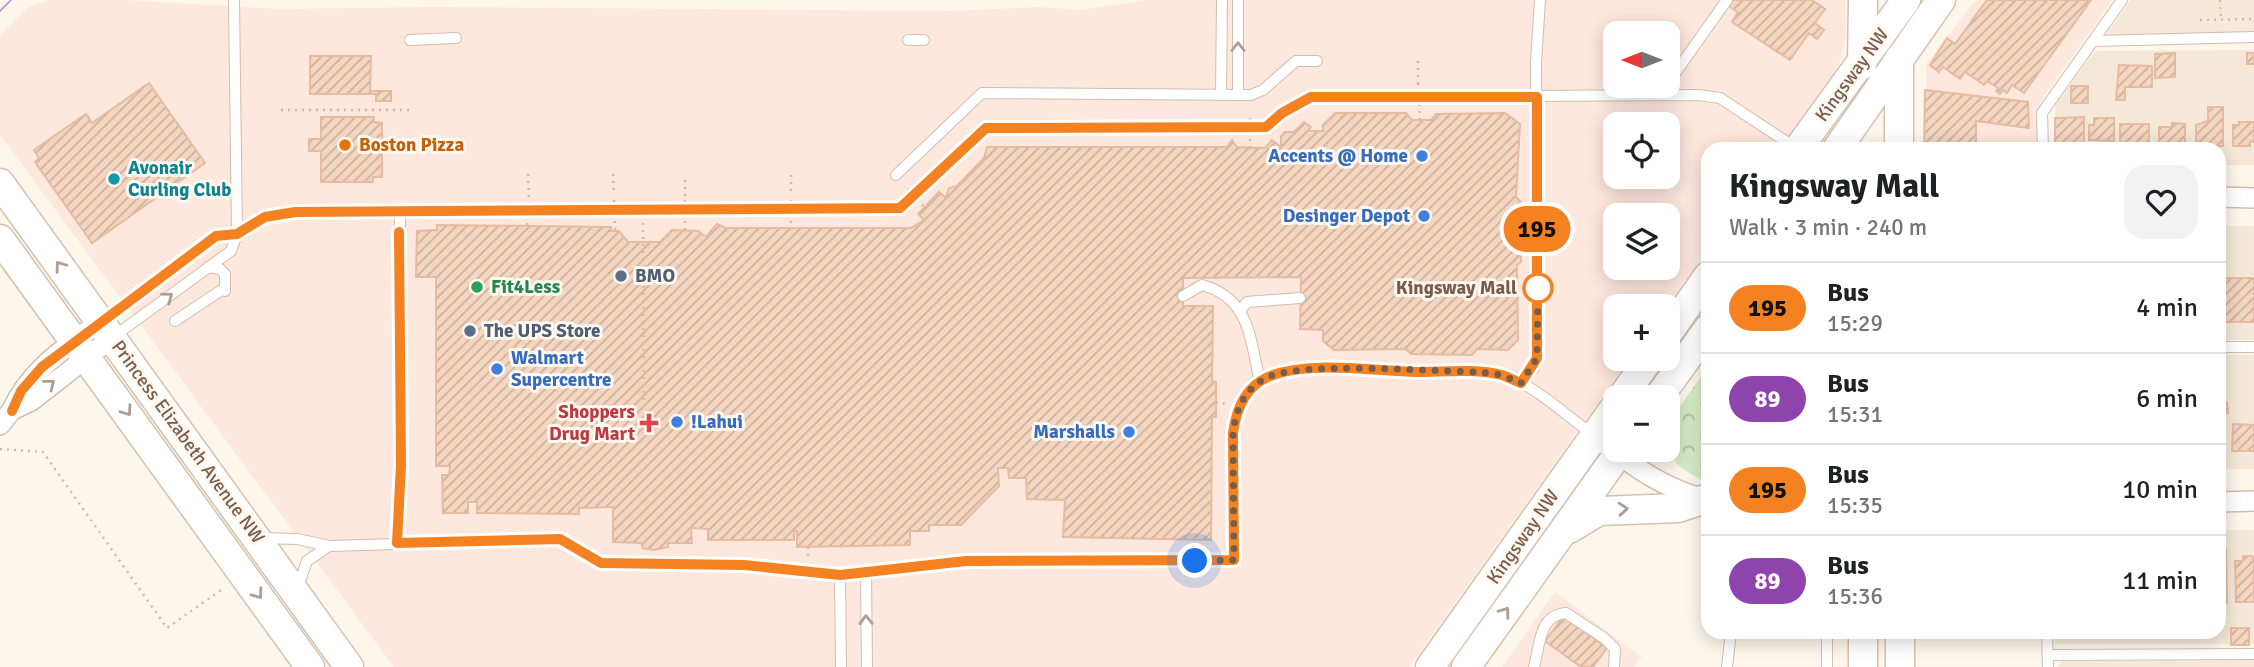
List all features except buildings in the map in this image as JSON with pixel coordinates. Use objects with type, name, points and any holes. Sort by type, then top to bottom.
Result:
[{"type":"main road","points":[[1863,0],[1863,142]]},
{"type":"main road","name":"Kingsway NW","points":[[1843,142],[1941,0]]},
{"type":"main road","points":[[1899,142],[1901,3]]},
{"type":"main road","name":"Kingsway NW","points":[[1802,142],[1862,63],[1901,3]]},
{"type":"main road","name":"Princess Elizabeth Avenue NW","points":[[0,183],[349,667]]},
{"type":"main road","name":"Princess Elizabeth Avenue NW","points":[[0,239],[310,667]]},
{"type":"main road","points":[[1680,316],[1701,286]]},
{"type":"main road","points":[[1668,385],[1701,339]]},
{"type":"main road","name":"Kingsway NW","points":[[1430,667],[1603,424]]},
{"type":"main road","name":"Kingsway NW","points":[[1466,667],[1612,462]]},
{"type":"main road","points":[[1561,534],[1599,511],[1678,508],[1701,501]]},
{"type":"main road","points":[[1863,639],[1863,667]]},
{"type":"main road","points":[[1900,639],[1900,667]]},
{"type":"street","points":[[2226,197],[2254,198]]},
{"type":"street","points":[[6,418],[27,383],[107,329]]},
{"type":"street","points":[[1594,436],[1603,442]]},
{"type":"street","points":[[1631,462],[1653,480],[1679,493],[1701,498]]},
{"type":"street","points":[[2226,502],[2254,502]]},
{"type":"lane","points":[[107,329],[231,251],[235,239],[234,0]]},
{"type":"lane","points":[[1221,95],[1222,0]]},
{"type":"lane","points":[[1238,0],[1238,95]]},
{"type":"lane","points":[[1521,383],[1537,358],[1537,97],[1540,0]]},
{"type":"lane","points":[[1680,67],[1727,0]]},
{"type":"lane","points":[[2043,142],[2042,113],[2122,0]]},
{"type":"lane","points":[[2094,41],[2254,37]]},
{"type":"lane","points":[[410,40],[456,38]]},
{"type":"lane","points":[[908,40],[924,40]]},
{"type":"lane","points":[[896,175],[982,93],[1238,95],[1263,90],[1296,61],[1317,61]]},
{"type":"lane","points":[[1680,95],[1720,98],[1786,142]]},
{"type":"lane","points":[[235,239],[254,222],[282,213],[400,212],[408,209],[900,208],[986,128],[1266,127],[1282,113],[1311,97],[1603,96]]},
{"type":"lane","points":[[397,543],[401,465],[400,212]]},
{"type":"lane","points":[[107,329],[216,236],[235,239]]},
{"type":"lane","points":[[175,321],[223,291],[225,274],[220,269],[208,267]]},
{"type":"lane","points":[[1183,296],[1202,285],[1222,290],[1241,310],[1260,382]]},
{"type":"lane","points":[[1241,310],[1247,302],[1300,298]]},
{"type":"lane","points":[[2226,347],[2254,347]]},
{"type":"lane","points":[[257,538],[297,539],[330,546],[560,539],[601,563],[744,565],[840,575],[966,561],[1234,560],[1233,433],[1239,406],[1260,382],[1285,371],[1333,369],[1479,372],[1501,375],[1521,383],[1594,436]]},
{"type":"lane","points":[[297,594],[307,561],[330,546]]},
{"type":"lane","points":[[866,572],[867,667]]},
{"type":"lane","points":[[840,575],[841,667]]},
{"type":"lane","points":[[1534,667],[1541,632],[1554,616],[1566,613],[1604,638],[1615,649],[1614,667]]},
{"type":"lane","points":[[1727,667],[1730,639]]},
{"type":"lane","points":[[1827,639],[1827,667]]},
{"type":"lane","points":[[2047,639],[2048,667]]},
{"type":"lane","points":[[2048,655],[2254,654]]},
{"type":"path","points":[[2220,0],[2222,37]]},
{"type":"path","points":[[2200,20],[2254,19]]},
{"type":"path","points":[[1418,61],[1420,120]]},
{"type":"path","points":[[281,110],[410,110]]},
{"type":"path","points":[[1250,115],[1250,148]]},
{"type":"path","points":[[527,225],[528,174]]},
{"type":"path","points":[[613,174],[615,231]]},
{"type":"path","points":[[685,174],[685,231]]},
{"type":"path","points":[[791,175],[791,228]]},
{"type":"path","points":[[908,189],[924,206]]},
{"type":"path","points":[[643,210],[644,402]]},
{"type":"path","points":[[0,449],[43,452],[167,628],[229,584]]},
{"type":"shaded area","name":"Kingsway Mall","points":[[49,0],[123,0],[278,9],[429,7],[950,11],[1038,7],[1081,10],[1147,0],[1845,0],[1846,34],[1841,59],[1829,83],[1785,142],[1701,142],[1701,259],[1676,294],[1603,294],[1603,371],[1620,371],[1610,385],[1603,385],[1603,395],[1409,667],[394,667],[0,135],[0,35],[27,8]]},
{"type":"shaded area","points":[[1976,0],[2112,0],[2040,102],[2038,142],[1926,142],[1926,64]]},
{"type":"shaded area","points":[[2131,0],[2254,0],[2254,35],[2106,35]]},
{"type":"shaded area","points":[[2254,50],[2254,165],[2226,165],[2226,142],[2055,142],[2055,105],[2095,51]]},
{"type":"shaded area","points":[[2226,226],[2254,226],[2254,340],[2226,340]]},
{"type":"shaded area","points":[[2226,355],[2254,355],[2254,469],[2226,469]]},
{"type":"shaded area","points":[[2226,530],[2254,530],[2254,644],[2055,644],[2055,639],[2226,639]]},
{"type":"shaded area","points":[[1555,592],[1641,657],[1634,667],[1502,667]]},
{"type":"shaded area","points":[[2254,660],[2254,667],[2056,667],[2063,661]]},
{"type":"green space","points":[[1701,377],[1701,478],[1677,462],[1680,462],[1680,407]]},
{"type":"tram line","points":[[0,11],[11,0]]},
{"type":"bus line","name":"195","points":[[12,411],[21,391],[42,367],[216,236],[237,234],[254,222],[282,213],[400,212],[408,209],[900,208],[986,128],[1266,127],[1282,113],[1311,97],[1537,97],[1538,315],[1537,358],[1534,368],[1521,383],[1501,375],[1479,372],[1322,369],[1285,371],[1266,377],[1244,397],[1236,413],[1233,433],[1234,560],[966,561],[840,575],[744,565],[601,563],[570,543],[549,538],[397,543],[401,465],[399,232]]},
{"type":"place","name":"Boston Pizza","points":[[345,145]]},
{"type":"place","name":"Accents @ Home","points":[[1422,156]]},
{"type":"place","name":"Avonair Curling Club","points":[[114,179]]},
{"type":"place","name":"Desinger Depot","points":[[1424,216]]},
{"type":"place","name":"BMO","points":[[621,276]]},
{"type":"place","name":"Fit4Less","points":[[477,287]]},
{"type":"place","name":"Kingsway Mall","points":[[1538,288]]},
{"type":"place","name":"The UPS Store","points":[[470,331]]},
{"type":"place","name":"Walmart Supercentre","points":[[497,369]]},
{"type":"place","name":"!Lahui","points":[[677,422]]},
{"type":"place","name":"Shoppers Drug Mart","points":[[649,423]]},
{"type":"place","name":"Marshalls","points":[[1129,432]]},
{"type":"route","points":[[1195,561],[1234,560],[1233,433],[1236,413],[1244,397],[1266,377],[1285,371],[1322,369],[1479,372],[1501,375],[1521,383],[1534,368],[1537,358],[1538,288]]}]
